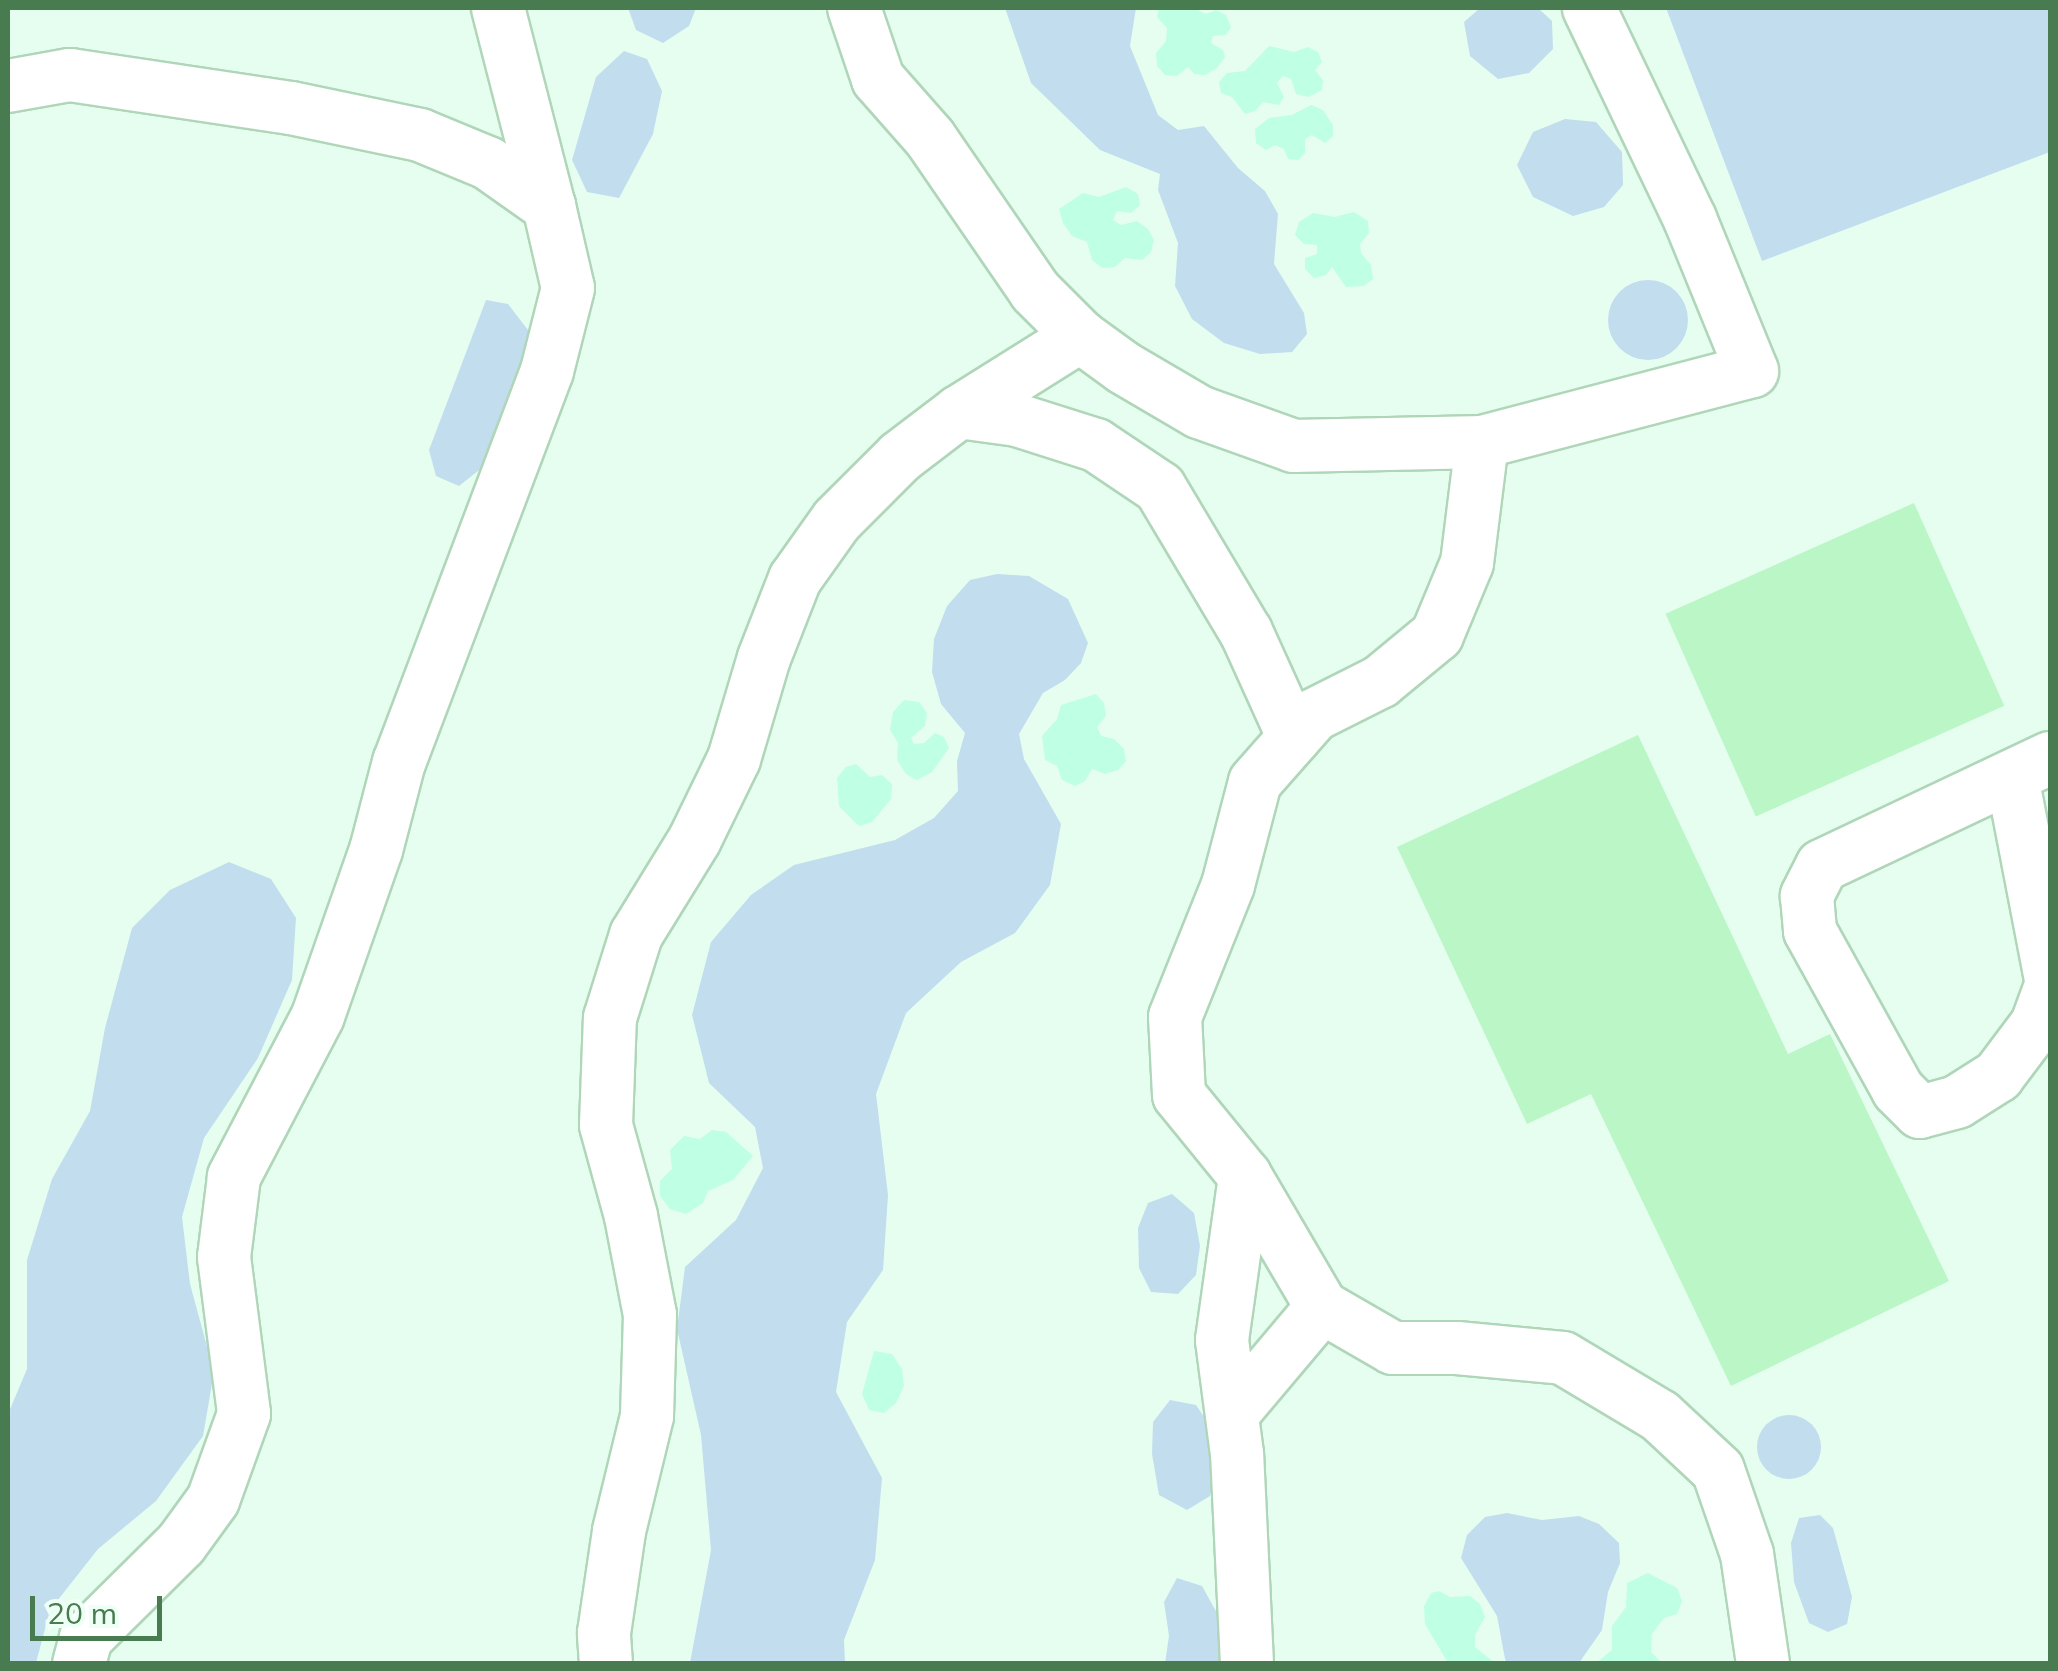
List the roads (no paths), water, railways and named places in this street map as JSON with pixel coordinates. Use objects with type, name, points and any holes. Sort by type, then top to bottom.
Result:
[{"type":"lane","points":[[79,1664],[86,1638],[181,1544],[213,1500],[244,1414],[224,1257],[234,1177],[318,1016],[376,850],[399,762],[547,371],[568,288],[498,8]]},
{"type":"lane","points":[[854,8],[878,79],[930,138],[1035,291],[1080,336],[1124,368],[1199,412],[1294,446],[1482,442],[1752,371],[1690,219],[1589,8]]},
{"type":"lane","points":[[8,86],[70,75],[291,108],[420,136],[488,163],[550,206]]},
{"type":"lane","points":[[606,1664],[604,1633],[620,1531],[647,1416],[650,1315],[631,1216],[606,1126],[610,1018],[636,935],[694,839],[734,759],[764,658],[796,579],[837,520],[900,456],[959,412],[1080,336]]},
{"type":"lane","points":[[959,412],[1018,420],[1096,445],[1160,488],[1246,632],[1294,738]]},
{"type":"lane","points":[[1482,442],[1468,563],[1437,634],[1380,682],[1314,715],[1256,782],[1228,886],[1175,1017],[1178,1095],[1245,1176],[1322,1306],[1394,1348],[1457,1348],[1564,1358],[1660,1416],[1718,1470],[1747,1554],[1764,1664]]},
{"type":"lane","points":[[2050,975],[2034,793],[1822,866],[1807,896],[1810,931],[1898,1090],[1920,1112],[1957,1102],[1998,1076],[2036,1024],[2050,988]]},
{"type":"lane","points":[[1245,1176],[1222,1340],[1232,1414],[1247,1664]]},
{"type":"lane","points":[[1232,1414],[1322,1306]]}]
